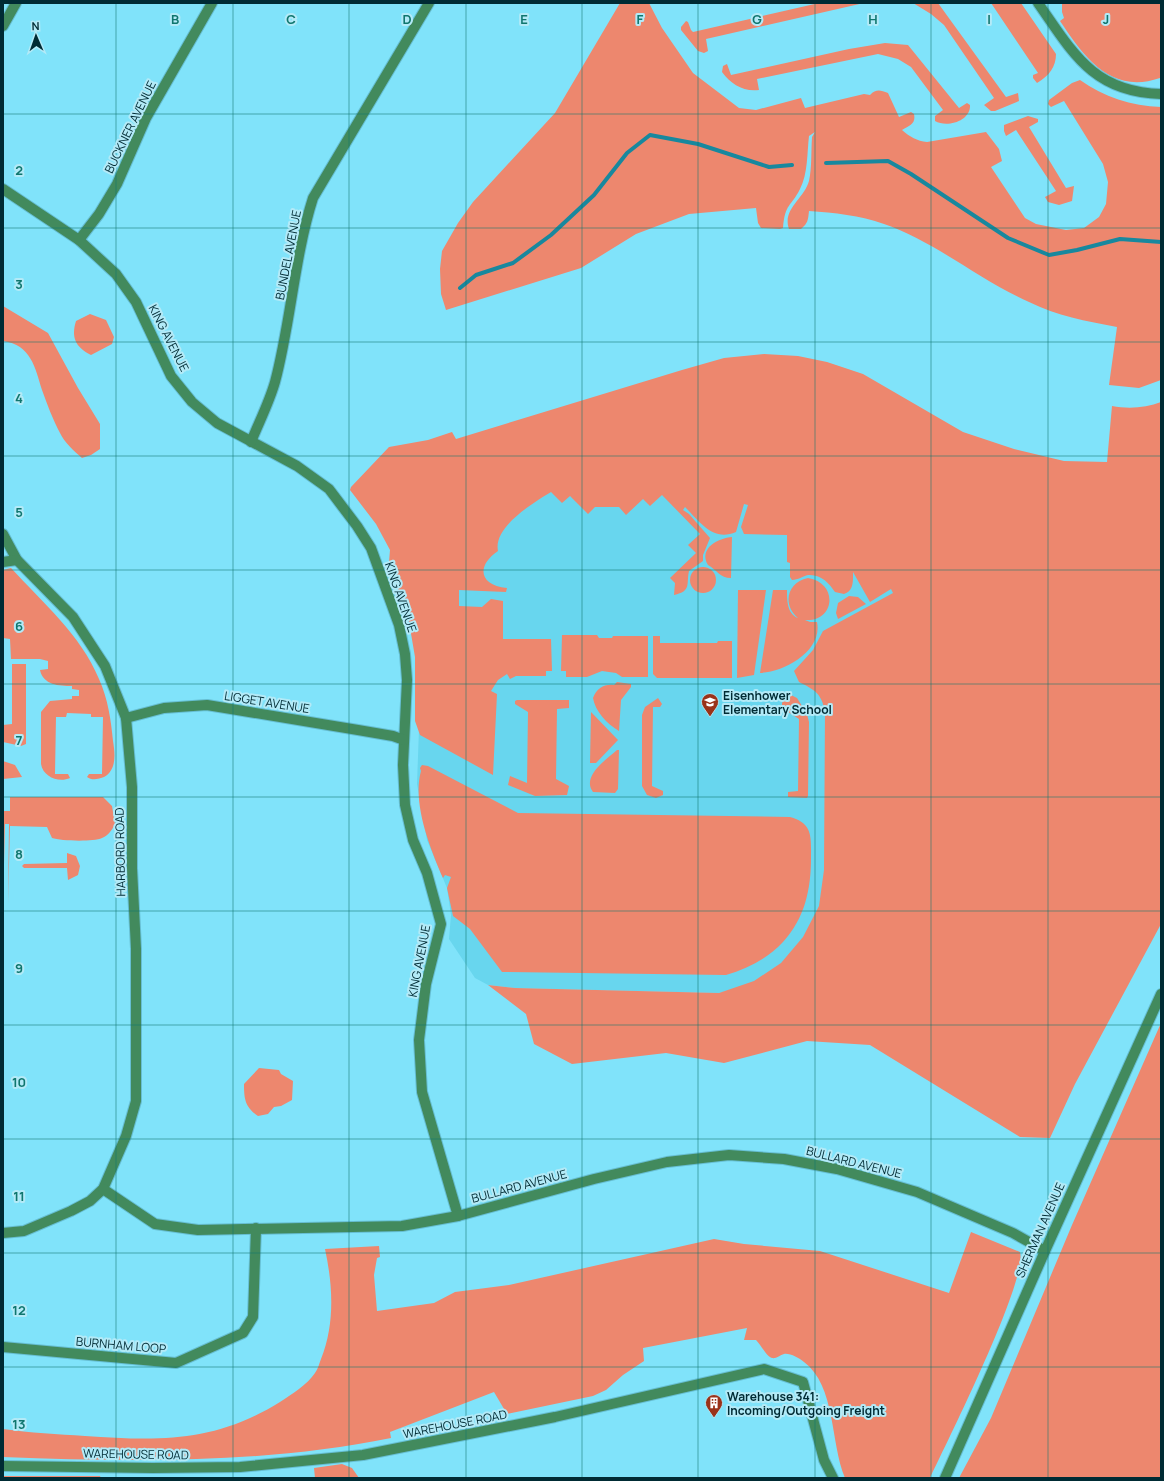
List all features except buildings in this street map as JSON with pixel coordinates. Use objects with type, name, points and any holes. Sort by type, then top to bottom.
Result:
[{"type":"street","points":[[3,26],[16,3]]},
{"type":"street","name":"BUCKNER AVENUE","points":[[79,240],[99,214],[117,184],[146,118],[212,3]]},
{"type":"street","name":"BUNDEL AVENUE","points":[[251,442],[274,384],[290,310],[306,221],[313,198],[429,3]]},
{"type":"street","points":[[1038,3],[1082,63],[1105,81],[1127,89],[1148,94],[1161,94]]},
{"type":"street","name":"KING AVENUE","points":[[3,189],[79,240],[116,274],[136,302],[171,376],[192,402],[217,423],[297,466],[329,489],[350,515],[370,548],[399,625],[405,654],[407,680],[403,765],[405,805],[413,840],[427,873],[441,924],[426,984],[419,1040],[422,1092],[458,1216]]},
{"type":"street","name":"HARBORD ROAD","points":[[3,534],[17,560],[73,617],[105,666],[126,718],[132,787],[132,868],[136,949],[136,1101],[126,1136],[103,1189]]},
{"type":"street","points":[[3,562],[17,560]]},
{"type":"street","name":"LIGGET AVENUE","points":[[126,718],[164,708],[207,705],[379,733],[404,740]]},
{"type":"street","name":"SHERMAN AVENUE","points":[[945,1478],[1161,994]]},
{"type":"street","name":"BULLARD AVENUE","points":[[103,1189],[155,1224],[198,1230],[402,1226],[458,1216],[594,1179],[667,1162],[729,1155],[784,1159],[837,1169],[917,1192],[1013,1234],[1045,1251]]},
{"type":"street","points":[[3,1233],[24,1231],[71,1211],[90,1201],[103,1189]]},
{"type":"street","name":"BURNHAM LOOP","points":[[3,1347],[176,1363],[243,1333],[253,1317],[256,1228]]},
{"type":"street","name":"WAREHOUSE ROAD","points":[[3,1466],[153,1468],[240,1467],[363,1455],[555,1417],[764,1369],[804,1382],[824,1460],[833,1478]]},
{"type":"shaded area","points":[[620,3],[649,3],[662,28],[693,73],[739,108],[756,110],[801,98],[805,108],[864,94],[870,95],[876,91],[880,91],[888,93],[899,117],[911,112],[914,114],[913,122],[902,130],[917,140],[927,142],[986,132],[999,149],[1002,161],[991,167],[1025,218],[1036,224],[1066,230],[1084,228],[1099,217],[1106,204],[1108,182],[1103,164],[1064,101],[1051,107],[1048,104],[1049,100],[1072,83],[1080,80],[1118,100],[1139,105],[1161,107],[1161,380],[1139,388],[1109,385],[1117,327],[1072,318],[1040,307],[993,283],[922,241],[884,224],[856,216],[809,211],[807,221],[801,229],[789,229],[788,216],[809,181],[812,137],[815,132],[809,136],[807,163],[803,183],[787,209],[783,228],[761,228],[758,223],[756,208],[689,214],[636,234],[581,268],[446,310],[441,294],[440,269],[442,251],[458,223],[473,202],[555,113]]},
{"type":"shaded area","points":[[819,3],[864,3],[706,39],[708,51],[704,53],[698,51],[681,30],[681,27],[686,21],[693,32]]},
{"type":"shaded area","points":[[913,3],[938,3],[1006,97],[1018,93],[1019,101],[995,111],[991,111],[984,105],[994,98],[944,25],[931,14]]},
{"type":"shaded area","points":[[991,3],[1021,3],[1056,54],[1055,63],[1051,71],[1037,83],[1033,78],[1033,75],[1038,73]]},
{"type":"shaded area","points":[[1062,3],[1161,3],[1161,77],[1143,82],[1127,81],[1113,77],[1101,69],[1089,59],[1060,21],[1064,18]]},
{"type":"shaded area","points":[[885,43],[908,45],[959,108],[967,103],[970,105],[967,115],[963,119],[952,123],[946,124],[935,121],[935,116],[943,110],[911,67],[898,59],[878,54],[757,79],[759,90],[748,90],[738,86],[729,80],[722,72],[723,66],[727,64],[731,75],[849,49]]},
{"type":"shaded area","points":[[1028,116],[1038,119],[1038,122],[1029,127],[1066,188],[1074,186],[1072,201],[1059,205],[1048,202],[1045,197],[1056,191],[1016,130],[1006,136],[1004,125]]},
{"type":"shaded area","points":[[3,306],[48,333],[78,388],[100,424],[100,449],[91,455],[82,458],[64,440],[50,412],[37,373],[30,358],[20,347],[3,341]]},
{"type":"shaded area","points":[[90,314],[106,320],[114,337],[112,344],[91,355],[81,349],[74,337],[76,321]]},
{"type":"shaded area","points":[[764,354],[798,356],[827,362],[863,374],[963,432],[1014,449],[1064,461],[1107,462],[1112,406],[1137,407],[1149,406],[1161,402],[1161,924],[1075,1084],[1050,1138],[1020,1137],[870,1045],[807,1041],[724,1063],[666,1053],[572,1064],[534,1044],[526,1014],[488,985],[515,988],[719,993],[754,981],[781,963],[803,937],[819,906],[824,870],[825,711],[822,700],[819,696],[809,687],[799,682],[794,671],[813,650],[823,631],[893,593],[891,589],[870,602],[853,572],[853,582],[851,588],[844,594],[835,592],[827,582],[817,576],[808,575],[792,580],[790,577],[790,563],[787,562],[787,535],[744,534],[741,527],[748,505],[744,504],[736,532],[728,534],[720,534],[708,529],[685,507],[683,510],[689,514],[710,538],[703,555],[703,561],[689,571],[686,589],[674,595],[675,583],[670,578],[696,553],[688,545],[700,534],[662,495],[650,506],[643,499],[626,515],[619,507],[595,507],[588,514],[570,496],[562,503],[551,492],[534,502],[508,525],[498,542],[498,551],[486,563],[484,574],[486,579],[498,586],[507,588],[506,592],[459,590],[459,606],[482,607],[491,599],[503,601],[503,639],[551,639],[552,671],[546,671],[546,676],[516,676],[510,679],[507,674],[498,680],[491,691],[497,694],[493,775],[420,735],[415,721],[415,657],[409,622],[389,562],[390,550],[376,524],[350,490],[351,487],[389,447],[428,440],[452,432],[456,439],[724,358]]},
{"type":"shaded area","name":"Eisenhower Elementary School","points":[[540,440],[1033,538],[797,975],[719,993],[515,988],[488,985],[475,978],[449,939],[451,915],[447,888],[427,840],[417,784],[420,701],[419,658]]},
{"type":"shaded area","points":[[732,537],[731,578],[727,578],[708,565],[706,554],[711,545],[721,539]]},
{"type":"shaded area","points":[[703,567],[712,571],[716,580],[712,589],[703,593],[694,589],[690,580],[694,571]]},
{"type":"shaded area","points":[[11,568],[60,620],[82,648],[99,679],[109,710],[114,751],[113,766],[104,777],[93,779],[87,777],[89,774],[102,774],[103,717],[91,717],[91,714],[67,713],[66,717],[56,717],[55,774],[68,774],[70,778],[61,780],[52,778],[42,769],[41,712],[50,701],[72,699],[72,696],[79,696],[79,690],[72,689],[72,686],[52,684],[44,679],[40,670],[48,669],[48,661],[40,659],[11,659],[10,639],[3,638],[3,570]]},
{"type":"shaded area","points":[[808,578],[818,581],[825,587],[829,594],[827,609],[822,615],[815,619],[805,620],[817,622],[817,632],[814,642],[808,651],[790,664],[770,672],[760,673],[773,590],[787,590],[790,610],[794,616],[798,618],[790,607],[789,595],[795,584]]},
{"type":"shaded area","points":[[738,590],[766,590],[754,675],[737,678]]},
{"type":"shaded area","points":[[849,596],[858,597],[866,604],[838,619],[836,613],[838,603]]},
{"type":"shaded area","points":[[562,635],[597,635],[599,638],[612,638],[613,636],[648,636],[648,677],[622,677],[616,673],[602,671],[587,677],[566,677],[566,671],[561,671]]},
{"type":"shaded area","points":[[653,636],[660,636],[660,643],[717,643],[718,641],[732,641],[732,678],[657,678],[653,674]]},
{"type":"shaded area","points":[[12,664],[26,664],[26,744],[21,746],[3,742],[3,725],[12,724]]},
{"type":"shaded area","points":[[617,682],[631,684],[631,687],[621,700],[619,731],[602,717],[596,708],[593,698],[601,687],[614,685]]},
{"type":"shaded area","points":[[791,695],[797,698],[807,714],[809,722],[807,798],[788,797],[788,792],[798,791],[799,719],[782,708],[782,703],[786,697]]},
{"type":"shaded area","points":[[658,698],[662,704],[660,707],[653,707],[652,786],[663,791],[663,795],[656,798],[647,795],[642,786],[642,715],[645,707]]},
{"type":"shaded area","points":[[569,700],[569,708],[557,709],[556,779],[569,786],[567,795],[535,796],[508,785],[510,776],[527,783],[528,712],[515,704],[515,701]]},
{"type":"shaded area","points":[[591,712],[618,740],[596,763],[590,763]]},
{"type":"shaded area","points":[[617,750],[619,750],[618,789],[615,793],[593,792],[590,786],[590,780],[593,774],[602,763]]},
{"type":"shaded area","points":[[3,761],[15,765],[22,777],[3,779]]},
{"type":"shaded area","points":[[422,765],[428,766],[518,813],[790,817],[798,820],[807,827],[811,844],[810,881],[802,913],[791,933],[777,948],[764,958],[749,966],[726,975],[502,972],[470,929],[453,916],[447,888],[451,877],[445,875],[443,878],[428,839],[421,811],[419,784],[420,768]]},
{"type":"shaded area","points":[[10,797],[103,797],[112,806],[115,824],[106,836],[85,841],[52,838],[47,827],[10,826],[8,904],[9,824],[5,824],[3,905],[3,811],[10,811]]},
{"type":"shaded area","points":[[67,853],[76,856],[80,866],[78,875],[68,880],[67,868],[24,868],[22,866],[24,864],[67,863]]},
{"type":"shaded area","points":[[1161,1023],[1161,1478],[959,1478],[991,1418],[1072,1225]]},
{"type":"shaded area","points":[[259,1068],[279,1070],[281,1074],[293,1081],[292,1100],[281,1106],[274,1107],[268,1114],[258,1116],[250,1109],[246,1102],[244,1084]]},
{"type":"shaded area","points":[[971,1232],[1020,1252],[1019,1268],[1012,1294],[1000,1326],[930,1478],[845,1478],[840,1464],[827,1400],[822,1385],[814,1372],[804,1362],[794,1356],[784,1354],[772,1358],[756,1340],[744,1340],[747,1328],[643,1348],[644,1361],[623,1375],[606,1390],[593,1396],[507,1414],[494,1392],[390,1432],[391,1438],[295,1453],[246,1457],[100,1460],[3,1457],[3,1429],[137,1439],[186,1436],[209,1432],[232,1425],[256,1415],[280,1402],[299,1389],[312,1377],[318,1368],[326,1346],[331,1319],[331,1291],[325,1249],[379,1246],[380,1257],[377,1258],[374,1275],[377,1311],[434,1303],[455,1292],[509,1285],[714,1239],[744,1244],[820,1251],[949,1293]]},
{"type":"shaded area","points":[[342,1464],[352,1468],[359,1478],[315,1478],[314,1468]]},
{"type":"shaded area","points":[[3,1476],[100,1476],[101,1478],[3,1478]]},
{"type":"waterway","points":[[460,288],[476,275],[513,263],[551,235],[594,195],[627,153],[650,135],[698,144],[769,167],[792,165]]},
{"type":"waterway","points":[[826,163],[888,161],[911,174],[1008,238],[1049,255],[1077,250],[1120,239],[1161,242]]},
{"type":"place","name":"Eisenhower Elementary School","points":[[710,717]]},
{"type":"place","name":"Warehouse 341: Incoming/Outgoing Freight","points":[[714,1418]]}]
